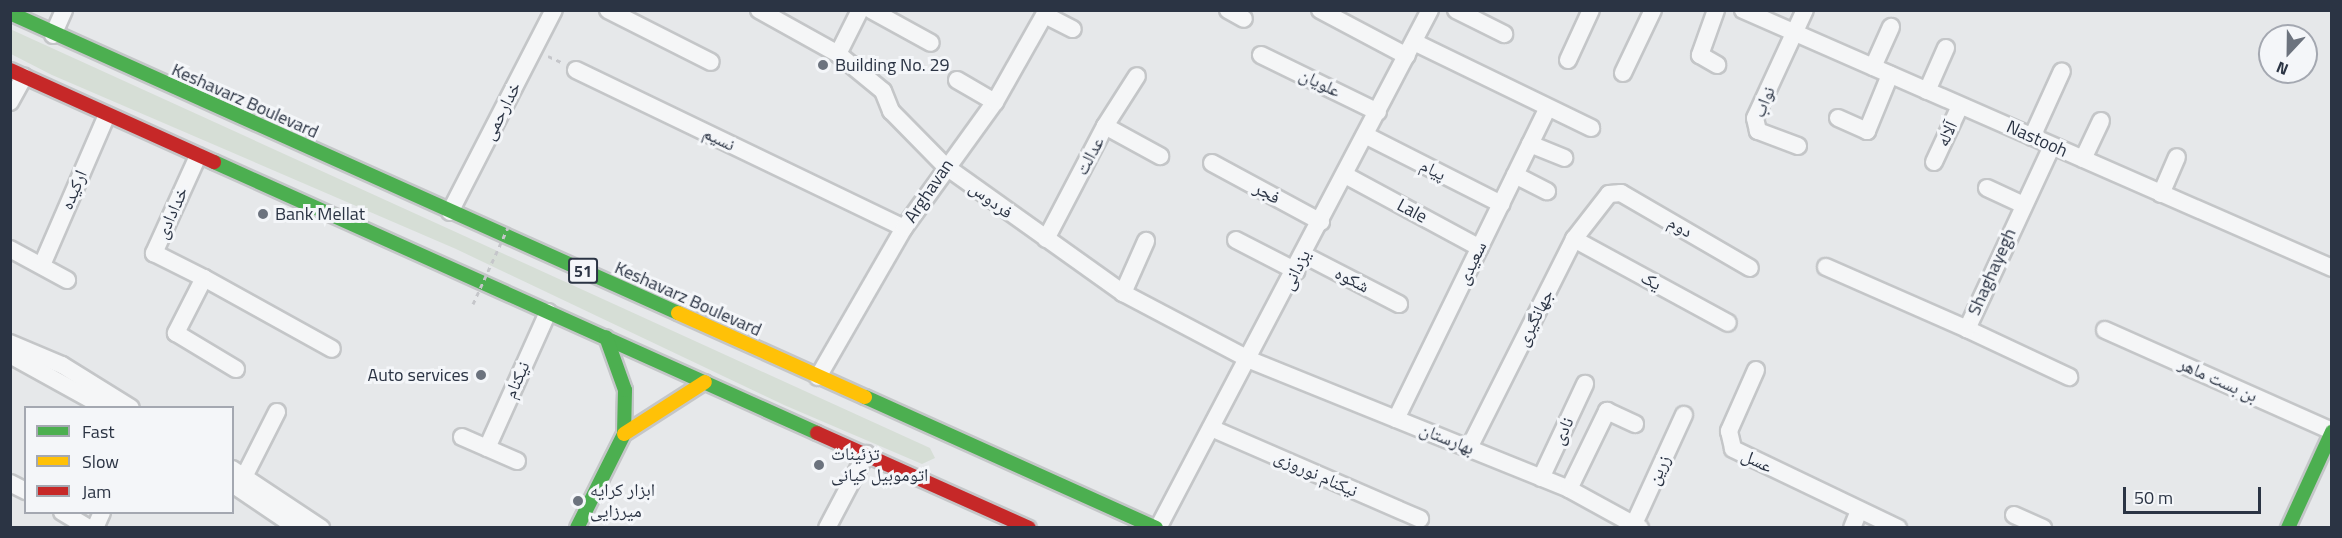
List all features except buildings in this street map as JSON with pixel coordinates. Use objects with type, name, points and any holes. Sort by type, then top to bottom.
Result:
[{"type":"main road","name":"Keshavarz Boulevard","points":[[12,12],[53,35],[1157,528]]},
{"type":"main road","points":[[15,74],[866,454],[1018,525]]},
{"type":"main road","points":[[577,528],[624,434],[625,390],[606,338]]},
{"type":"main road","points":[[624,434],[705,382]]},
{"type":"main road","points":[[2288,528],[2331,431]]},
{"type":"street","points":[[53,35],[64,10]]},
{"type":"street","name":"خدارحمی","points":[[450,212],[554,10]]},
{"type":"street","points":[[608,10],[711,62]]},
{"type":"street","name":"فردوس","points":[[759,10],[838,54],[883,91],[891,111],[945,166],[1046,239],[1123,293],[1250,360]]},
{"type":"street","points":[[838,54],[860,10]]},
{"type":"street","points":[[872,10],[931,43]]},
{"type":"street","points":[[1228,10],[1244,19]]},
{"type":"street","points":[[1320,10],[1591,128]]},
{"type":"street","name":"یزدانی","points":[[1157,528],[1250,360],[1430,10]]},
{"type":"street","points":[[1456,10],[1504,34]]},
{"type":"street","points":[[1568,60],[1591,10]]},
{"type":"street","points":[[1623,73],[1653,10]]},
{"type":"street","points":[[1716,10],[1700,55],[1717,65]]},
{"type":"street","name":"Nastooh","points":[[1743,10],[2331,268]]},
{"type":"street","points":[[1795,33],[1805,10]]},
{"type":"street","points":[[1046,13],[1073,30]]},
{"type":"street","name":"Arghavan","points":[[818,377],[904,228],[945,166],[995,102],[1046,13]]},
{"type":"street","points":[[1873,67],[1891,27]]},
{"type":"street","name":"نواب","points":[[1795,33],[1755,127],[1798,146]]},
{"type":"street","points":[[1927,91],[1946,48]]},
{"type":"street","name":"علویان","points":[[1261,55],[1378,112]]},
{"type":"street","name":"نسیم","points":[[576,70],[904,228]]},
{"type":"street","points":[[2032,137],[2062,71]]},
{"type":"street","points":[[10,102],[15,74]]},
{"type":"street","points":[[1838,118],[1868,131],[1890,75]]},
{"type":"street","points":[[1105,126],[1137,76]]},
{"type":"street","points":[[957,80],[995,102]]},
{"type":"street","name":"آلاله","points":[[1934,162],[1960,105]]},
{"type":"street","name":"سعیدی","points":[[1396,418],[1548,108]]},
{"type":"street","name":"ارکیده","points":[[42,265],[107,115]]},
{"type":"street","points":[[2082,159],[2101,121]]},
{"type":"street","name":"عدالت","points":[[1046,239],[1105,126],[1160,156]]},
{"type":"street","name":"پیام","points":[[1365,135],[1501,204]]},
{"type":"street","points":[[1530,144],[1564,158]]},
{"type":"street","name":"Shaghayegh","points":[[2052,146],[2022,204],[1967,329],[2069,377]]},
{"type":"street","name":"خدادادی","points":[[198,156],[154,253],[332,348]]},
{"type":"street","points":[[2161,194],[2177,157]]},
{"type":"street","name":"فجر","points":[[1212,163],[1321,222]]},
{"type":"street","name":"Lale","points":[[1345,175],[1480,248]]},
{"type":"street","points":[[1515,175],[1547,191]]},
{"type":"street","points":[[1987,188],[2022,204]]},
{"type":"street","name":"دوم","points":[[1609,194],[1621,193],[1750,267]]},
{"type":"street","name":"جهانگیری","points":[[1469,448],[1574,239],[1609,194]]},
{"type":"street","name":"یک","points":[[1574,239],[1728,323]]},
{"type":"street","points":[[1236,240],[1296,271]]},
{"type":"street","points":[[1123,293],[1146,241]]},
{"type":"street","points":[[10,249],[67,280]]},
{"type":"street","name":"شکوه","points":[[1304,255],[1399,304]]},
{"type":"street","points":[[1826,267],[1967,329]]},
{"type":"street","points":[[204,278],[176,333],[236,369]]},
{"type":"street","name":"نیکنام","points":[[487,448],[548,312]]},
{"type":"street","name":"بن بست ماهر","points":[[2105,330],[2331,431]]},
{"type":"street","points":[[10,343],[62,365],[128,406]]},
{"type":"street","points":[[10,356],[102,406]]},
{"type":"street","name":"بهارستان","points":[[1250,360],[1569,489],[1637,526]]},
{"type":"street","name":"عسل","points":[[1756,370],[1729,431],[1733,449],[1859,511]]},
{"type":"street","name":"نادی","points":[[1541,478],[1585,384]]},
{"type":"street","points":[[1569,489],[1607,411],[1635,424]]},
{"type":"street","points":[[236,477],[278,412]]},
{"type":"street","name":"زرین","points":[[1637,526],[1684,415]]},
{"type":"street","name":"نیکنام نوروزی","points":[[1211,428],[1420,519]]},
{"type":"street","points":[[462,437],[517,460]]},
{"type":"street","points":[[827,528],[866,454]]},
{"type":"street","points":[[236,477],[297,528]]},
{"type":"street","points":[[236,477],[321,528]]},
{"type":"street","points":[[1852,528],[1859,511],[1898,528]]},
{"type":"street","points":[[64,514],[88,528]]},
{"type":"street","points":[[95,528],[102,514]]},
{"type":"street","points":[[2014,515],[2043,528]]},
{"type":"path","points":[[535,49],[576,70]]},
{"type":"path","points":[[473,304],[509,225]]},
{"type":"shaded area","points":[[10,29],[930,448],[935,458],[922,464],[784,405],[456,249],[52,75],[11,54]]},
{"type":"traffic: fast","points":[[10,13],[678,313]]},
{"type":"traffic: fast","points":[[214,162],[817,433]]},
{"type":"traffic: fast","points":[[577,528],[624,434],[625,390],[606,337]]},
{"type":"traffic: fast","points":[[865,397],[1156,528]]},
{"type":"traffic: fast","points":[[2288,528],[2332,432]]},
{"type":"traffic: slow","points":[[678,313],[865,397]]},
{"type":"traffic: slow","points":[[624,434],[705,382]]},
{"type":"traffic: jam","points":[[10,70],[214,162]]},
{"type":"traffic: jam","points":[[817,433],[1029,528]]},
{"type":"place","name":"Building No. 29","points":[[823,65]]},
{"type":"place","name":"Bank Mellat","points":[[263,214]]},
{"type":"place","name":"Auto services","points":[[481,375]]},
{"type":"place","name":"تزئینات اتوموبیل کیانی","points":[[819,465]]},
{"type":"place","name":"ابزار کرایه میرزایی","points":[[578,501]]}]
